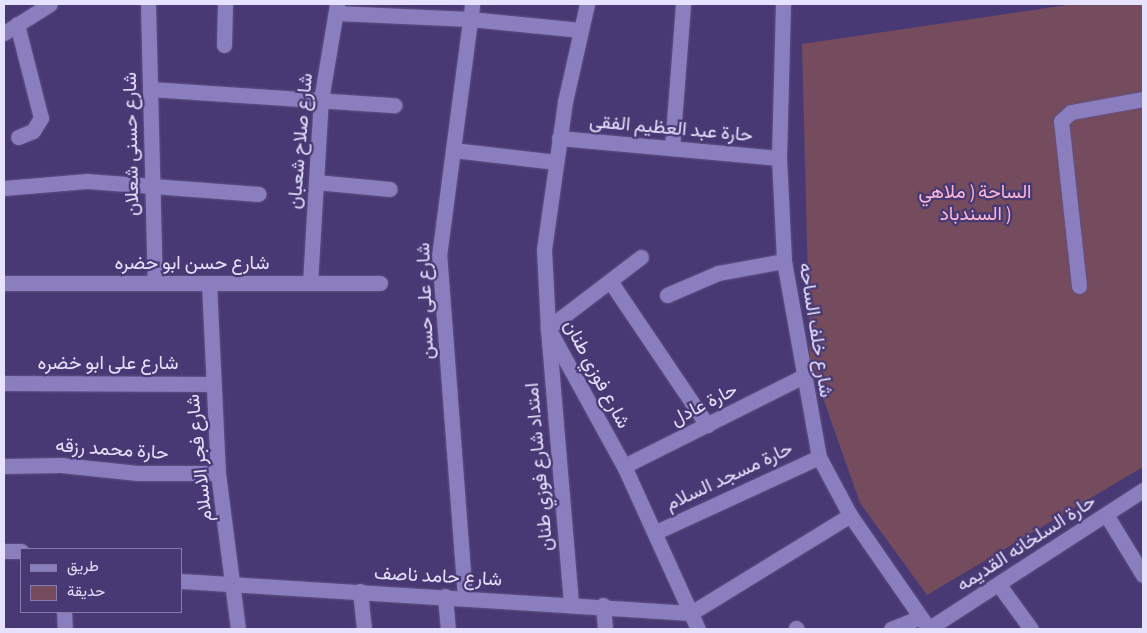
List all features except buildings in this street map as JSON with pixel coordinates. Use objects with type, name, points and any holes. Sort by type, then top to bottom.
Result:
[{"type":"street","points":[[4,33],[50,4]]},
{"type":"street","name":"شارع حسنى شعلان","points":[[148,4],[155,283]]},
{"type":"street","points":[[224,45],[225,4]]},
{"type":"street","name":"شارع فوزي طنان","points":[[587,4],[580,30],[556,162],[543,277],[548,328],[624,466],[656,532],[698,629]]},
{"type":"street","points":[[672,148],[683,4]]},
{"type":"street","name":"شارع خلف الساحه","points":[[783,4],[779,158],[784,261],[802,377],[819,456],[850,514],[926,625]]},
{"type":"street","points":[[336,8],[471,11],[580,30]]},
{"type":"street","name":"شارع صلاح شعبان","points":[[310,283],[321,100],[336,8]]},
{"type":"street","name":"شارع على حسن","points":[[465,598],[439,256],[471,11]]},
{"type":"street","points":[[17,24],[41,118],[33,131],[18,137]]},
{"type":"street","points":[[150,89],[394,105]]},
{"type":"street","points":[[1079,286],[1061,121],[1071,112],[1143,99]]},
{"type":"street","name":"حارة عبد العظيم الفقى","points":[[560,138],[779,158]]},
{"type":"street","points":[[453,150],[556,162]]},
{"type":"street","points":[[4,188],[86,181],[259,194]]},
{"type":"street","points":[[316,182],[390,189]]},
{"type":"street","points":[[548,328],[641,256]]},
{"type":"street","points":[[667,295],[718,273],[784,261]]},
{"type":"street","points":[[610,280],[707,425]]},
{"type":"street","name":"شارع حسن ابو حضره","points":[[4,283],[380,283]]},
{"type":"street","name":"شارع فجر الاسلام","points":[[209,283],[211,384],[218,473],[235,584],[238,629]]},
{"type":"street","name":"امتداد شارع فوزي طنان","points":[[548,328],[571,603]]},
{"type":"street","name":"حارة عادل","points":[[624,466],[802,377]]},
{"type":"street","name":"شارع على ابو خضره","points":[[4,382],[211,384]]},
{"type":"street","name":"حارة مسجد السلام","points":[[656,532],[819,456]]},
{"type":"street","name":"حارة محمد رزقه","points":[[4,466],[61,465],[138,472],[218,473]]},
{"type":"street","name":"حارة السلخانه القديمه","points":[[891,629],[926,625],[999,585],[1107,516],[1143,490]]},
{"type":"street","points":[[691,613],[850,514]]},
{"type":"street","points":[[1107,516],[1143,575]]},
{"type":"street","points":[[4,551],[20,551]]},
{"type":"street","name":"شارع حامد ناصف","points":[[182,581],[571,603],[691,613]]},
{"type":"street","points":[[999,585],[1031,629]]},
{"type":"street","points":[[360,591],[364,629]]},
{"type":"street","points":[[445,596],[448,629]]},
{"type":"street","points":[[602,605],[605,629]]},
{"type":"street","points":[[64,613],[65,629]]},
{"type":"green space","name":"الساحة ( ملاهي السندباد )","points":[[1074,4],[1143,4],[1143,467],[927,595],[860,503],[810,361],[802,44]]}]
